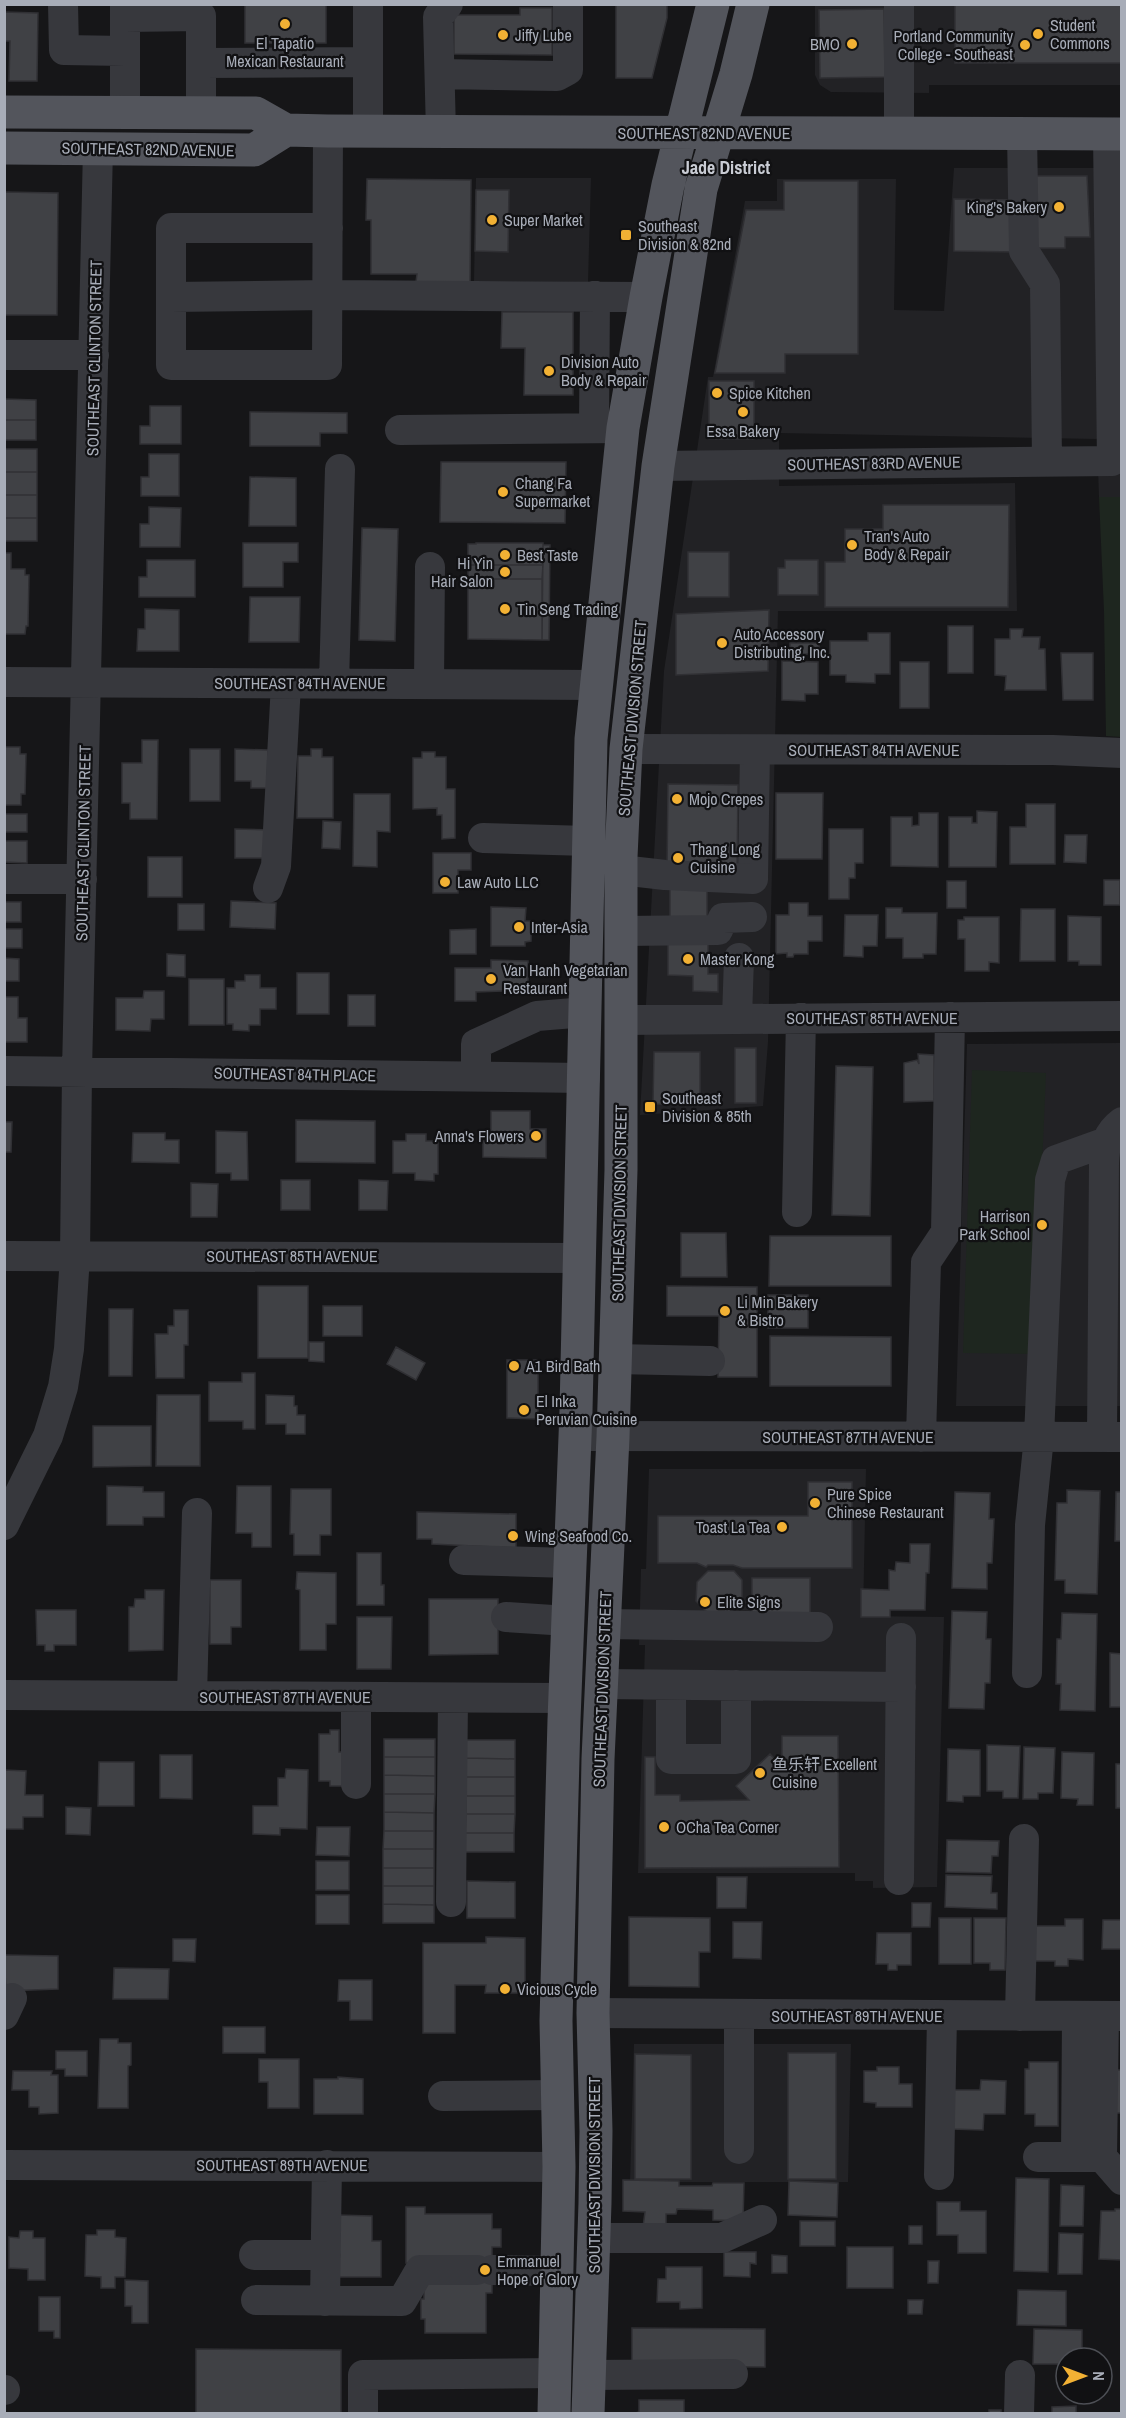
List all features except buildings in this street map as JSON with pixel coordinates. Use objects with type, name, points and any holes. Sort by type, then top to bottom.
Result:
[{"type":"main road","points":[[554,2414],[559,2167],[556,2021],[560,1833],[575,1436],[591,739],[596,685],[609,428],[633,369],[681,132],[713,4]]},
{"type":"main road","name":"SOUTHEAST DIVISION STREET","points":[[588,2414],[595,2238],[596,2131],[593,2013],[602,1684],[613,1437],[621,1170],[621,870],[626,749],[658,466],[701,189],[736,74],[753,4]]},
{"type":"main road","name":"SOUTHEAST 82ND AVENUE","points":[[4,112],[256,113],[286,130],[328,131],[1115,134]]},
{"type":"main road","name":"SOUTHEAST 82ND AVENUE","points":[[4,148],[254,150],[286,130]]},
{"type":"main road","points":[[596,685],[612,739],[626,749]]},
{"type":"main road","points":[[585,1078],[599,1079],[603,1084],[604,1150],[621,1170]]},
{"type":"main road","points":[[560,1833],[576,1875],[573,2004],[582,2012],[593,2013]]},
{"type":"main road","points":[[559,2167],[570,2172],[595,2203]]},
{"type":"street","points":[[63,4],[64,50],[125,51]]},
{"type":"street","points":[[368,4],[368,131]]},
{"type":"street","points":[[441,132],[438,17],[448,4]]},
{"type":"street","points":[[440,74],[557,76],[568,70],[568,4]]},
{"type":"street","points":[[898,133],[899,4]]},
{"type":"street","points":[[125,112],[125,11],[201,16],[201,112]]},
{"type":"street","points":[[202,63],[368,62]]},
{"type":"street","points":[[328,131],[328,228],[327,365],[171,365],[171,228],[328,228]]},
{"type":"street","points":[[1022,134],[1024,251],[1045,284],[1047,461]]},
{"type":"street","points":[[1108,461],[1116,339],[1115,134]]},
{"type":"street","name":"SOUTHEAST CLINTON STREET","points":[[4,1525],[48,1436],[63,1387],[69,1349],[75,1256],[77,1071],[98,148]]},
{"type":"street","points":[[171,297],[327,295],[646,297]]},
{"type":"street","points":[[400,430],[609,428],[594,368],[595,296]]},
{"type":"street","points":[[4,355],[94,356]]},
{"type":"street","points":[[594,368],[633,369]]},
{"type":"street","name":"SOUTHEAST 83RD AVENUE","points":[[658,466],[1108,461]]},
{"type":"street","points":[[334,683],[340,469]]},
{"type":"street","points":[[429,684],[430,567]]},
{"type":"street","name":"SOUTHEAST 84TH AVENUE","points":[[4,682],[596,685]]},
{"type":"street","points":[[268,888],[276,866],[286,684]]},
{"type":"street","name":"SOUTHEAST 84TH AVENUE","points":[[626,749],[1053,750],[1122,753]]},
{"type":"street","points":[[621,870],[665,875],[753,879],[755,750]]},
{"type":"street","points":[[483,838],[588,841]]},
{"type":"street","points":[[4,879],[82,879]]},
{"type":"street","points":[[622,931],[718,930],[723,918],[752,917]]},
{"type":"street","points":[[737,1018],[739,958]]},
{"type":"street","points":[[476,1077],[476,1044],[537,1016],[586,1012]]},
{"type":"street","name":"SOUTHEAST 85TH AVENUE","points":[[622,1020],[1122,1016]]},
{"type":"street","points":[[921,1437],[926,1262],[946,1232],[950,1017]]},
{"type":"street","points":[[797,1212],[801,1018]]},
{"type":"street","name":"SOUTHEAST 84TH PLACE","points":[[4,1071],[585,1078]]},
{"type":"street","points":[[1027,1673],[1030,1526],[1039,1437],[1050,1180],[1056,1160],[1114,1132],[1112,1437]]},
{"type":"street","name":"SOUTHEAST 85TH AVENUE","points":[[4,1256],[580,1258]]},
{"type":"street","points":[[615,1359],[710,1361]]},
{"type":"street","name":"SOUTHEAST 87TH AVENUE","points":[[575,1436],[1112,1437]]},
{"type":"street","points":[[192,1696],[197,1514]]},
{"type":"street","points":[[464,1560],[570,1563]]},
{"type":"street","points":[[506,1617],[568,1621]]},
{"type":"street","points":[[604,1624],[818,1627]]},
{"type":"street","points":[[898,1880],[902,1638]]},
{"type":"street","points":[[602,1684],[901,1687]]},
{"type":"street","points":[[670,1685],[670,1759],[736,1759],[736,1685]]},
{"type":"street","name":"SOUTHEAST 87TH AVENUE","points":[[4,1695],[565,1698]]},
{"type":"street","points":[[356,1698],[356,1784]]},
{"type":"street","points":[[451,1902],[453,1698]]},
{"type":"street","points":[[1020,2016],[1024,1839]]},
{"type":"street","name":"SOUTHEAST 89TH AVENUE","points":[[593,2013],[1101,2016]]},
{"type":"street","points":[[739,2015],[739,2149]]},
{"type":"street","points":[[939,2175],[942,2016]]},
{"type":"street","points":[[1089,2157],[1101,2016]]},
{"type":"street","points":[[443,2096],[557,2095]]},
{"type":"street","points":[[1038,2157],[1089,2157],[1122,2180]]},
{"type":"street","name":"SOUTHEAST 89TH AVENUE","points":[[4,2165],[559,2167]]},
{"type":"street","points":[[325,2301],[327,2165]]},
{"type":"street","points":[[595,2238],[722,2238],[762,2220]]},
{"type":"street","points":[[254,2255],[326,2255]]},
{"type":"street","points":[[256,2300],[402,2301],[420,2270],[556,2271]]},
{"type":"street","points":[[363,2414],[363,2375],[554,2373]]},
{"type":"street","points":[[589,2375],[733,2374]]},
{"type":"street","points":[[1019,2414],[1020,2375]]},
{"type":"shaded area","name":"Portland Community College - Southeast","points":[[815,5],[1121,5],[1121,85],[929,85],[929,93],[831,92],[820,85],[815,75]]},
{"type":"shaded area","points":[[954,168],[1121,168],[1121,497],[1099,497],[1097,439],[779,433],[779,486],[1015,483],[1017,611],[778,611],[768,1042],[763,1106],[640,1115],[664,671],[708,377],[713,377],[745,201],[777,201],[777,179],[896,179],[894,310],[944,311]]},
{"type":"shaded area","points":[[476,178],[591,178],[588,282],[474,281]]},
{"type":"shaded area","points":[[1099,497],[1121,497],[1121,737],[1106,736]]},
{"type":"shaded area","name":"Harrison Park School","points":[[1121,1043],[1121,1406],[956,1406],[967,1044]]},
{"type":"shaded area","points":[[972,1070],[1046,1073],[1034,1354],[963,1353]]},
{"type":"shaded area","points":[[649,1469],[866,1469],[863,1616],[944,1617],[937,1887],[873,1888],[873,1881],[855,1881],[855,1873],[638,1873],[645,1645],[639,1645],[641,1569],[646,1569]]},
{"type":"shaded area","points":[[634,2044],[851,2044],[848,2182],[630,2182]]},
{"type":"place","name":"El Tapatio Mexican Restaurant","points":[[285,24]]},
{"type":"place","name":"Student Commons","points":[[1038,34]]},
{"type":"place","name":"Jiffy Lube","points":[[503,35]]},
{"type":"place","name":"BMO","points":[[852,44]]},
{"type":"place","name":"Portland Community College - Southeast","points":[[1025,45]]},
{"type":"place","name":"King's Bakery","points":[[1059,207]]},
{"type":"place","name":"Super Market","points":[[492,220]]},
{"type":"place","name":"Southeast Division & 82nd","points":[[626,235]]},
{"type":"place","name":"Division Auto Body & Repair","points":[[549,371]]},
{"type":"place","name":"Spice Kitchen","points":[[717,393]]},
{"type":"place","name":"Essa Bakery","points":[[743,412]]},
{"type":"place","name":"Chang Fa Supermarket","points":[[503,492]]},
{"type":"place","name":"Tran's Auto Body & Repair","points":[[852,545]]},
{"type":"place","name":"Best Taste","points":[[505,555]]},
{"type":"place","name":"Hi Yin Hair Salon","points":[[505,572]]},
{"type":"place","name":"Tin Seng Trading","points":[[505,609]]},
{"type":"place","name":"Auto Accessory Distributing, Inc.","points":[[722,643]]},
{"type":"place","name":"Mojo Crepes","points":[[677,799]]},
{"type":"place","name":"Thang Long Cuisine","points":[[678,858]]},
{"type":"place","name":"Law Auto LLC","points":[[445,882]]},
{"type":"place","name":"Inter-Asia","points":[[519,927]]},
{"type":"place","name":"Master Kong","points":[[688,959]]},
{"type":"place","name":"Van Hanh Vegetarian Restaurant","points":[[491,979]]},
{"type":"place","name":"Southeast Division & 85th","points":[[650,1107]]},
{"type":"place","name":"Anna's Flowers","points":[[536,1136]]},
{"type":"place","name":"Harrison Park School","points":[[1042,1225]]},
{"type":"place","name":"Li Min Bakery & Bistro","points":[[725,1311]]},
{"type":"place","name":"A1 Bird Bath","points":[[514,1366]]},
{"type":"place","name":"El Inka Peruvian Cuisine","points":[[524,1410]]},
{"type":"place","name":"Pure Spice Chinese Restaurant","points":[[815,1503]]},
{"type":"place","name":"Toast La Tea","points":[[782,1527]]},
{"type":"place","name":"Wing Seafood Co.","points":[[513,1536]]},
{"type":"place","name":"Elite Signs","points":[[705,1602]]},
{"type":"place","name":"鱼乐轩 Excellent Cuisine","points":[[760,1773]]},
{"type":"place","name":"OCha Tea Corner","points":[[664,1827]]},
{"type":"place","name":"Vicious Cycle","points":[[505,1989]]},
{"type":"place","name":"Emmanuel Hope of Glory","points":[[485,2270]]},
{"type":"district","name":"Jade District","points":[[726,167]]}]
